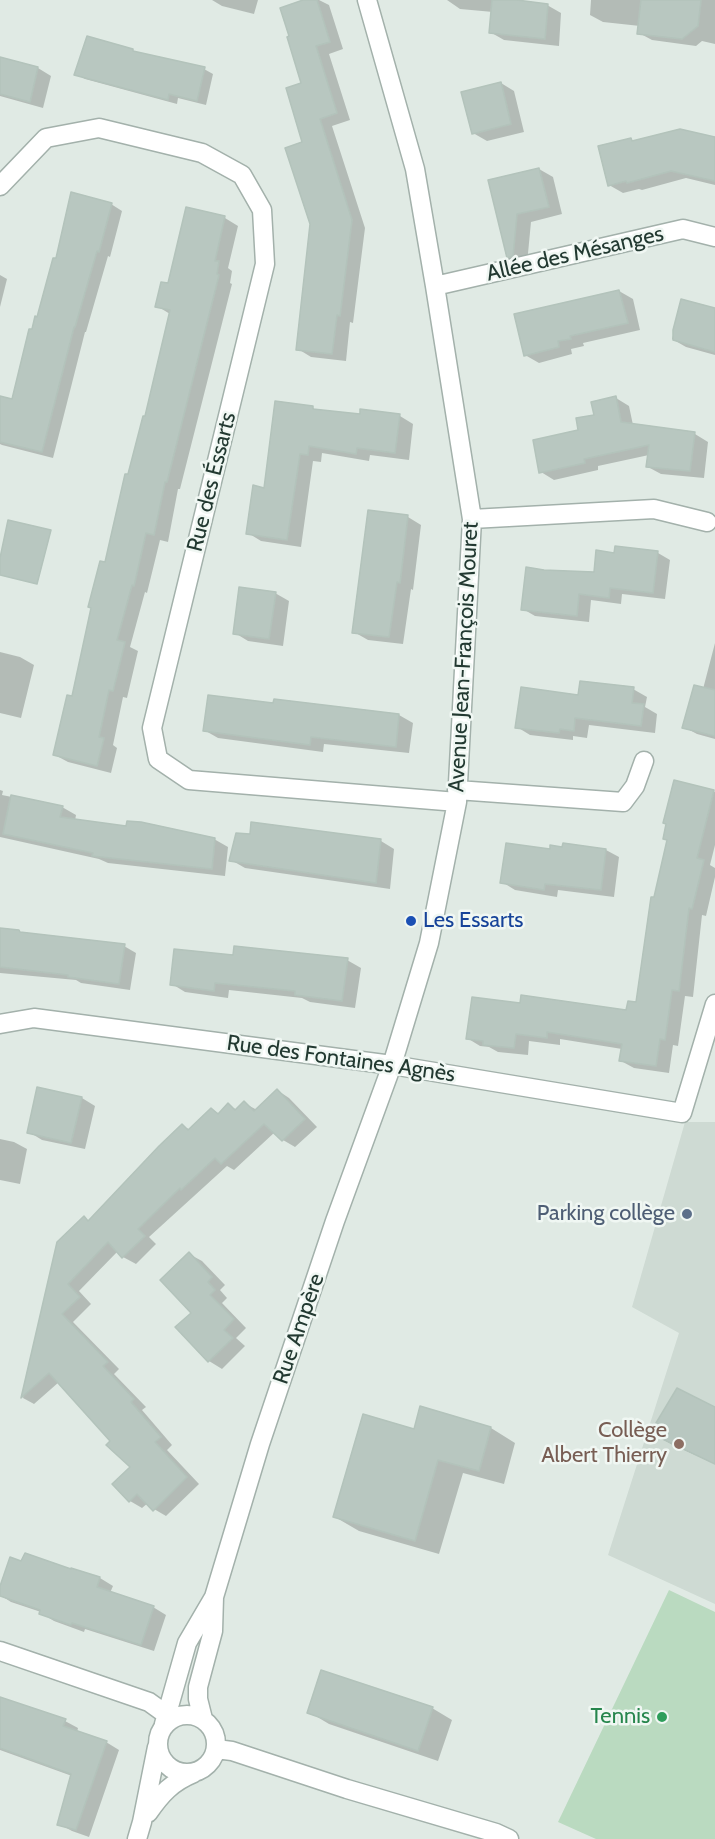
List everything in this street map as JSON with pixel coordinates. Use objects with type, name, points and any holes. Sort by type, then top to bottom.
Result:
[{"type":"street","name":"Avenue Jean-François Mouret","points":[[367,0],[415,169],[472,519],[457,796],[429,943],[392,1065]]},
{"type":"street","name":"Rue des Éssarts","points":[[0,186],[46,138],[99,128],[202,153],[242,175],[262,210],[265,264],[152,728],[158,759],[189,780],[457,796],[623,802],[635,786],[644,761]]},
{"type":"street","name":"Allée des Mésanges","points":[[435,286],[683,229],[715,237]]},
{"type":"street","points":[[472,519],[654,509],[706,522]]},
{"type":"street","name":"Rue des Fontaines Agnès","points":[[0,1024],[34,1018],[392,1065],[682,1113],[715,1004]]},
{"type":"street","name":"Rue Ampère","points":[[140,1831],[164,1726],[187,1643],[214,1597],[260,1444],[335,1221],[392,1065]]},
{"type":"street","name":"Rue Ampère","points":[[203,1719],[198,1699],[198,1687],[213,1630],[214,1597]]},
{"type":"street","points":[[0,1651],[149,1702],[164,1726],[159,1753],[164,1762],[171,1769],[181,1773],[201,1770],[209,1764],[216,1749],[215,1735],[211,1726],[203,1719],[183,1714],[164,1726]]},
{"type":"street","points":[[216,1749],[232,1751],[509,1839]]},
{"type":"street","name":"Rue Ampère","points":[[140,1831],[161,1794],[176,1781],[201,1770]]},
{"type":"shaded area","name":"Collège Albert Thierry","points":[[685,1122],[715,1122],[715,1604],[608,1555],[679,1333],[632,1307]]},
{"type":"green space","name":"Tennis","points":[[669,1590],[715,1612],[715,1839],[596,1839],[558,1822]]},
{"type":"building","points":[[303,0],[317,0],[330,42],[316,46],[337,113],[320,119],[352,220],[340,316],[337,315],[332,354],[296,350],[310,224],[285,148],[302,142],[286,88],[301,83],[280,8]]},
{"type":"building","points":[[492,0],[548,4],[545,39],[489,33]]},
{"type":"building","points":[[641,0],[701,0],[698,26],[682,39],[637,34]]},
{"type":"building","points":[[87,36],[133,49],[133,51],[205,67],[197,101],[169,94],[168,100],[74,75]]},
{"type":"building","points":[[0,57],[38,67],[30,102],[0,94]]},
{"type":"building","points":[[501,82],[511,124],[472,134],[461,92]]},
{"type":"building","points":[[680,129],[715,137],[715,181],[671,171],[608,186],[598,146],[631,138],[632,141]]},
{"type":"building","points":[[539,168],[549,207],[517,214],[513,256],[507,258],[488,180]]},
{"type":"building","points":[[71,192],[112,203],[99,252],[97,251],[74,327],[42,452],[0,442],[0,396],[12,399],[29,329],[32,329],[35,316],[37,317],[53,258],[56,258]]},
{"type":"building","points":[[186,207],[225,216],[215,261],[219,261],[217,274],[219,275],[167,482],[165,482],[154,535],[146,533],[134,586],[132,585],[117,640],[125,642],[113,691],[109,690],[99,737],[104,738],[97,766],[53,755],[67,695],[72,696],[91,608],[88,607],[100,561],[105,562],[125,474],[128,474],[143,416],[145,416],[170,310],[155,307],[161,282],[168,283]]},
{"type":"building","points":[[619,290],[628,323],[570,336],[571,339],[558,341],[559,347],[524,356],[514,314]]},
{"type":"building","points":[[681,299],[715,308],[715,352],[673,340],[673,330]]},
{"type":"building","points":[[616,396],[621,422],[695,432],[690,471],[646,467],[649,445],[584,459],[585,463],[539,473],[533,440],[578,430],[576,418],[594,415],[591,402]]},
{"type":"building","points":[[275,401],[313,406],[313,409],[360,414],[360,409],[400,414],[395,453],[357,448],[356,454],[309,446],[308,455],[300,454],[287,540],[246,534],[253,485],[264,488]]},
{"type":"building","points":[[368,510],[408,515],[400,583],[397,582],[389,637],[352,633]]},
{"type":"building","points":[[8,520],[51,530],[37,584],[0,575],[0,558]]},
{"type":"building","points":[[615,546],[658,551],[653,593],[610,588],[609,598],[579,594],[577,616],[521,610],[526,567],[594,572],[596,550],[614,553]]},
{"type":"building","points":[[239,587],[276,592],[269,639],[233,634]]},
{"type":"building","points":[[580,681],[634,687],[632,703],[644,704],[641,726],[575,718],[574,731],[560,729],[559,733],[515,728],[521,687],[578,695]]},
{"type":"building","points":[[694,685],[715,690],[715,736],[682,728]]},
{"type":"building","points":[[208,695],[273,703],[274,699],[399,714],[396,747],[311,737],[310,745],[203,731]]},
{"type":"building","points":[[674,780],[714,790],[697,858],[704,860],[692,909],[689,908],[679,991],[672,990],[665,1040],[660,1039],[656,1066],[619,1061],[622,1044],[547,1032],[547,1038],[516,1034],[514,1048],[483,1045],[483,1041],[466,1039],[472,997],[520,1003],[521,995],[626,1010],[628,1001],[636,1002],[651,897],[654,897],[667,840],[663,839],[666,824],[663,823]]},
{"type":"building","points":[[11,795],[63,806],[60,817],[126,826],[127,821],[141,822],[215,838],[212,869],[92,856],[93,853],[3,834]]},
{"type":"building","points":[[251,822],[381,839],[376,883],[229,861],[236,833],[250,834]]},
{"type":"building","points":[[506,843],[550,849],[550,845],[562,847],[563,843],[606,849],[601,890],[545,884],[544,890],[500,883]]},
{"type":"building","points":[[0,928],[125,944],[119,984],[0,967]]},
{"type":"building","points":[[234,946],[348,958],[342,1001],[295,995],[295,991],[215,983],[214,991],[170,985],[174,949],[233,955]]},
{"type":"building","points":[[37,1087],[82,1097],[71,1143],[27,1133]]},
{"type":"building","points":[[277,1089],[305,1119],[282,1141],[264,1124],[221,1164],[215,1158],[181,1190],[180,1188],[138,1229],[145,1236],[122,1258],[108,1242],[68,1284],[80,1297],[62,1314],[108,1362],[103,1366],[134,1399],[131,1402],[161,1437],[155,1442],[187,1477],[153,1511],[137,1494],[129,1502],[112,1484],[130,1467],[106,1445],[110,1441],[49,1373],[21,1398],[57,1242],[84,1216],[88,1221],[182,1124],[188,1130],[211,1108],[218,1114],[228,1103],[235,1110],[244,1101],[254,1111]]},
{"type":"building","points":[[189,1252],[212,1277],[208,1282],[215,1290],[210,1295],[234,1319],[224,1330],[233,1338],[208,1362],[175,1327],[191,1313],[160,1280]]},
{"type":"building","points":[[677,1388],[715,1407],[715,1464],[650,1433]]},
{"type":"building","points":[[420,1406],[491,1427],[479,1471],[438,1460],[415,1541],[333,1517],[363,1414],[414,1429]]},
{"type":"building","points":[[25,1553],[100,1577],[97,1587],[154,1606],[141,1645],[39,1614],[40,1610],[0,1596],[0,1586],[10,1557],[21,1561]]},
{"type":"building","points":[[321,1670],[433,1707],[418,1751],[307,1713]]},
{"type":"building","points":[[0,1697],[66,1719],[63,1726],[107,1741],[76,1830],[57,1825],[71,1774],[0,1748]]},
{"type":"place","name":"Les Essarts","points":[[411,921]]},
{"type":"place","name":"Parking collège","points":[[687,1214]]},
{"type":"place","name":"Collège Albert Thierry","points":[[679,1444]]},
{"type":"place","name":"Tennis","points":[[662,1717]]}]
